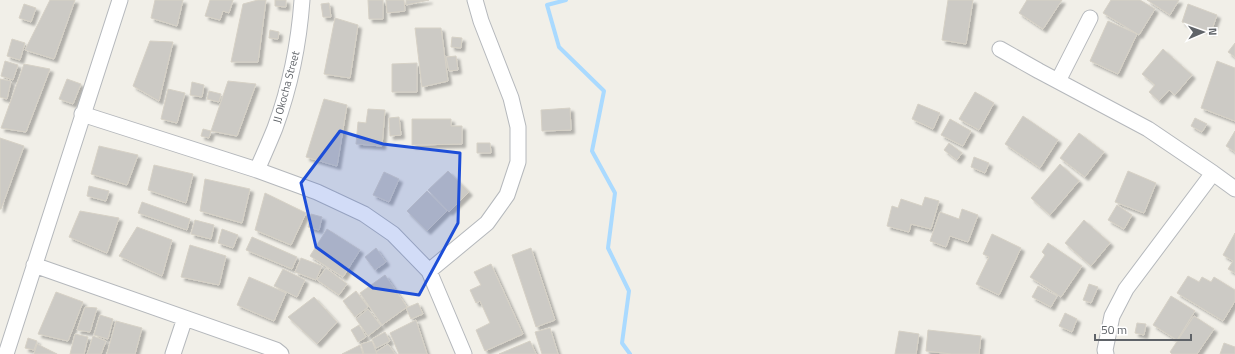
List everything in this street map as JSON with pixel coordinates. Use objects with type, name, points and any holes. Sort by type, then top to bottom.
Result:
[{"type":"street","points":[[6,354],[82,114],[120,0]]},
{"type":"street","name":"JJ Okocha Street","points":[[257,170],[275,128],[292,73],[300,29],[302,0]]},
{"type":"street","points":[[429,272],[487,223],[506,196],[518,162],[518,127],[511,98],[475,0]]},
{"type":"street","points":[[1058,82],[1090,18]]},
{"type":"street","points":[[1000,49],[1058,82],[1148,129],[1235,189]]},
{"type":"street","points":[[82,114],[257,170],[317,192],[364,214],[393,234],[429,272],[464,354]]},
{"type":"street","points":[[1106,354],[1105,350],[1112,316],[1126,289],[1213,173]]},
{"type":"street","points":[[34,265],[276,350],[281,354]]},
{"type":"street","points":[[173,354],[185,318]]},
{"type":"highlighted area","points":[[340,131],[383,144],[460,153],[458,223],[419,295],[373,288],[316,247],[301,183]]},
{"type":"building","points":[[50,0],[75,0],[54,59],[25,50]]},
{"type":"building","points":[[155,0],[183,0],[177,26],[151,18]]},
{"type":"building","points":[[210,0],[233,0],[229,13],[223,11],[220,20],[205,16]]},
{"type":"building","points":[[258,0],[266,0],[258,62],[231,62],[243,4]]},
{"type":"building","points":[[275,0],[286,0],[286,7],[275,6]]},
{"type":"building","points":[[368,0],[383,0],[383,19],[369,19]]},
{"type":"building","points":[[386,0],[404,0],[405,11],[387,13]]},
{"type":"building","points":[[406,0],[429,0],[406,5]]},
{"type":"building","points":[[948,0],[973,0],[966,44],[942,40]]},
{"type":"building","points":[[1027,0],[1062,0],[1043,29],[1019,13]]},
{"type":"building","points":[[1111,0],[1140,0],[1155,9],[1139,35],[1103,13]]},
{"type":"building","points":[[1147,0],[1179,0],[1170,15]]},
{"type":"building","points":[[329,3],[331,17],[323,17],[321,4]]},
{"type":"building","points":[[24,4],[36,8],[31,22],[19,18]]},
{"type":"building","points":[[1188,4],[1217,15],[1211,32],[1182,22]]},
{"type":"building","points":[[335,18],[358,25],[350,78],[324,74]]},
{"type":"building","points":[[1108,21],[1137,34],[1118,74],[1090,61]]},
{"type":"building","points":[[415,28],[441,28],[448,81],[422,87]]},
{"type":"building","points":[[270,30],[279,32],[278,39],[269,38]]},
{"type":"building","points":[[452,37],[462,38],[461,48],[451,47]]},
{"type":"building","points":[[12,39],[25,43],[20,60],[7,56]]},
{"type":"building","points":[[150,41],[173,42],[159,101],[133,86]]},
{"type":"building","points":[[1235,43],[1235,57],[1228,52]]},
{"type":"building","points":[[1163,49],[1192,75],[1175,95],[1169,90],[1159,101],[1149,92],[1155,85],[1142,74]]},
{"type":"building","points":[[456,56],[458,70],[449,71],[446,57]]},
{"type":"building","points":[[5,61],[18,65],[13,80],[1,76]]},
{"type":"building","points":[[1217,61],[1235,68],[1235,121],[1201,108]]},
{"type":"building","points":[[417,63],[417,92],[392,92],[392,64]]},
{"type":"building","points":[[24,64],[50,69],[26,132],[1,128]]},
{"type":"building","points":[[0,79],[11,81],[7,99],[0,97]]},
{"type":"building","points":[[67,79],[81,84],[73,104],[59,99]]},
{"type":"building","points":[[228,81],[256,84],[237,136],[211,131]]},
{"type":"building","points":[[192,82],[204,85],[202,97],[190,95]]},
{"type":"building","points":[[168,89],[185,93],[177,123],[161,119]]},
{"type":"building","points":[[209,91],[221,94],[219,102],[207,99]]},
{"type":"building","points":[[975,92],[994,103],[979,130],[959,119]]},
{"type":"building","points":[[324,99],[347,105],[337,166],[306,157]]},
{"type":"building","points":[[918,104],[940,113],[933,129],[912,119]]},
{"type":"building","points":[[570,108],[571,130],[542,131],[541,110]]},
{"type":"building","points":[[368,109],[385,110],[382,146],[356,144],[358,122],[366,123]]},
{"type":"building","points":[[1023,116],[1058,140],[1040,168],[1005,144]]},
{"type":"building","points":[[399,117],[401,135],[390,136],[389,118]]},
{"type":"building","points":[[1195,118],[1207,124],[1202,132],[1191,126]]},
{"type":"building","points":[[412,119],[451,119],[451,126],[462,126],[462,144],[412,145]]},
{"type":"building","points":[[950,119],[971,131],[963,146],[941,135]]},
{"type":"building","points":[[203,129],[211,131],[209,138],[201,136]]},
{"type":"building","points":[[1235,131],[1235,152],[1226,146]]},
{"type":"building","points":[[1079,133],[1104,152],[1085,177],[1060,158]]},
{"type":"building","points":[[0,138],[24,146],[1,209],[0,209]]},
{"type":"building","points":[[477,143],[490,143],[491,153],[477,153]]},
{"type":"building","points":[[949,143],[962,153],[957,160],[944,150]]},
{"type":"building","points":[[99,146],[138,155],[127,185],[91,174]]},
{"type":"building","points":[[974,157],[989,163],[985,173],[971,167]]},
{"type":"building","points":[[1060,164],[1079,181],[1050,215],[1031,198]]},
{"type":"building","points":[[154,165],[193,174],[186,203],[148,190]]},
{"type":"building","points":[[448,171],[469,192],[449,212],[428,190]]},
{"type":"building","points":[[1128,171],[1156,183],[1144,213],[1115,202]]},
{"type":"building","points":[[384,172],[399,179],[389,202],[373,195]]},
{"type":"building","points":[[205,179],[250,189],[242,223],[200,211]]},
{"type":"building","points":[[89,186],[109,191],[106,201],[87,196]]},
{"type":"building","points":[[427,191],[447,211],[427,231],[407,211]]},
{"type":"building","points":[[265,193],[306,213],[291,245],[255,230]]},
{"type":"building","points":[[925,197],[939,201],[931,229],[911,224],[909,232],[887,226],[892,206],[898,208],[901,199],[922,206]]},
{"type":"building","points":[[142,202],[190,219],[187,230],[138,213]]},
{"type":"building","points":[[1117,205],[1132,215],[1124,229],[1108,220]]},
{"type":"building","points":[[962,209],[978,215],[968,242],[950,236],[946,247],[930,241],[940,212],[959,219]]},
{"type":"building","points":[[80,211],[119,218],[107,253],[69,237]]},
{"type":"building","points":[[311,214],[322,217],[319,230],[308,227]]},
{"type":"building","points":[[195,220],[214,225],[211,239],[191,234]]},
{"type":"building","points":[[1084,220],[1110,243],[1091,266],[1065,243]]},
{"type":"building","points":[[137,227],[172,240],[162,276],[119,256]]},
{"type":"building","points":[[222,229],[238,235],[233,248],[218,243]]},
{"type":"building","points":[[327,229],[360,250],[343,277],[310,256]]},
{"type":"building","points":[[1235,233],[1235,273],[1228,269],[1233,261],[1223,255]]},
{"type":"building","points":[[992,234],[1021,248],[999,295],[976,284],[989,257],[983,254]]},
{"type":"building","points":[[252,237],[297,257],[292,269],[246,250]]},
{"type":"building","points":[[1048,243],[1082,266],[1061,297],[1030,277],[1045,255],[1042,252]]},
{"type":"building","points":[[190,245],[226,256],[219,285],[181,277]]},
{"type":"building","points":[[376,248],[386,262],[375,270],[365,257]]},
{"type":"building","points":[[531,248],[555,320],[536,327],[512,255]]},
{"type":"building","points":[[301,258],[322,266],[316,280],[295,272]]},
{"type":"building","points":[[491,264],[523,334],[485,351],[476,330],[490,323],[480,301],[476,303],[470,290],[481,285],[474,272]]},
{"type":"building","points":[[326,268],[347,284],[339,295],[317,280]]},
{"type":"building","points":[[283,269],[305,280],[297,297],[274,286]]},
{"type":"building","points":[[385,275],[407,307],[382,325],[360,293]]},
{"type":"building","points":[[1188,276],[1199,282],[1202,277],[1211,282],[1214,277],[1235,290],[1235,301],[1223,321],[1177,293]]},
{"type":"building","points":[[249,277],[286,293],[274,321],[237,305]]},
{"type":"building","points":[[1089,284],[1098,287],[1091,303],[1083,300]]},
{"type":"building","points":[[1038,286],[1057,296],[1051,307],[1032,297]]},
{"type":"building","points":[[356,291],[368,307],[355,317],[343,301]]},
{"type":"building","points":[[56,292],[83,302],[68,341],[38,334]]},
{"type":"building","points":[[1171,296],[1195,311],[1177,340],[1153,325]]},
{"type":"building","points":[[314,297],[337,322],[317,344],[288,317]]},
{"type":"building","points":[[418,303],[423,314],[411,319],[406,308]]},
{"type":"building","points":[[85,307],[97,308],[90,332],[77,330]]},
{"type":"building","points":[[368,309],[381,326],[368,336],[356,319]]},
{"type":"building","points":[[1065,313],[1077,319],[1072,332],[1059,326]]},
{"type":"building","points":[[100,315],[113,319],[108,339],[94,335]]},
{"type":"building","points":[[1194,316],[1214,329],[1197,354],[1172,354],[1170,352]]},
{"type":"building","points":[[416,320],[427,354],[399,354],[390,333]]},
{"type":"building","points":[[116,321],[142,328],[135,354],[107,354]]},
{"type":"building","points":[[1137,323],[1146,324],[1144,335],[1135,333]]},
{"type":"building","points":[[359,325],[366,337],[358,342],[351,330]]},
{"type":"building","points":[[550,328],[558,354],[542,354],[535,332]]},
{"type":"building","points":[[928,330],[981,336],[979,354],[952,354],[926,351]]},
{"type":"building","points":[[899,331],[919,334],[916,354],[895,354]]},
{"type":"building","points":[[385,332],[390,341],[376,348],[372,339]]},
{"type":"building","points":[[75,334],[88,337],[84,354],[70,354]]},
{"type":"building","points":[[93,336],[106,341],[101,354],[87,354]]},
{"type":"building","points":[[28,338],[37,341],[34,350],[25,348]]},
{"type":"building","points":[[372,341],[377,354],[364,354],[361,344]]},
{"type":"building","points":[[530,341],[536,354],[499,354]]},
{"type":"building","points":[[1224,343],[1235,347],[1235,354],[1220,354]]},
{"type":"building","points":[[37,344],[57,354],[34,354]]},
{"type":"building","points":[[388,344],[395,354],[377,354],[376,352]]},
{"type":"building","points":[[360,345],[363,354],[342,354]]},
{"type":"waterway","points":[[566,0],[547,5],[559,47],[604,91],[592,151],[615,193],[608,248],[629,291],[622,343],[630,354]]}]
